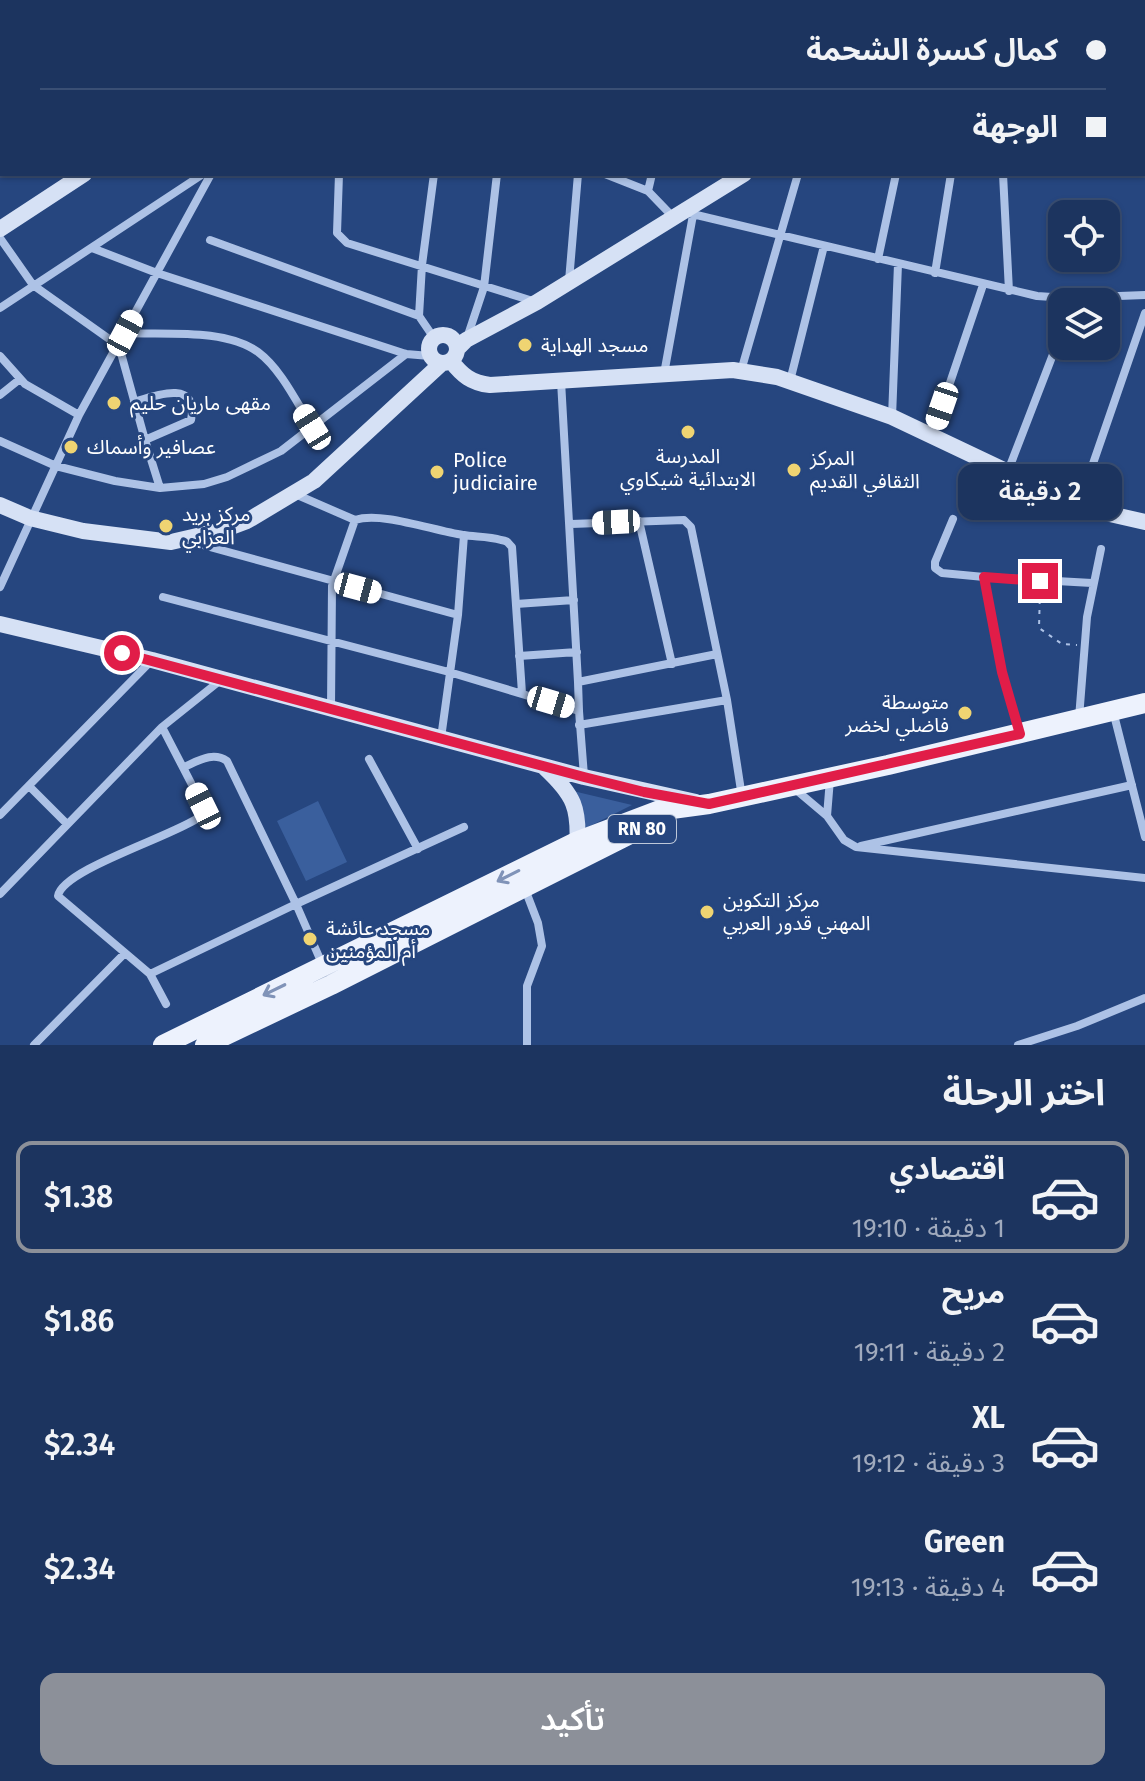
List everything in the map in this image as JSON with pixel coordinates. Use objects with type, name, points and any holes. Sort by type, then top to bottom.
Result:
[{"type":"main road","name":"RN 80","points":[[163,1045],[327,976],[657,811],[709,804],[830,778],[1145,703]]},
{"type":"main road","name":"RN 80","points":[[424,929],[524,889],[577,850]]},
{"type":"main road","name":"RN 80","points":[[205,1045],[327,976]]},
{"type":"street","points":[[0,229],[81,176]]},
{"type":"street","points":[[0,308],[200,176]]},
{"type":"street","points":[[1,583],[79,415],[210,176]]},
{"type":"street","points":[[339,176],[337,233],[347,243],[537,302]]},
{"type":"street","points":[[419,316],[434,176]]},
{"type":"street","points":[[449,354],[484,287],[497,176]]},
{"type":"street","points":[[569,283],[578,176]]},
{"type":"street","points":[[610,176],[648,191],[683,215],[1009,291],[1048,297]]},
{"type":"street","points":[[648,191],[652,176]]},
{"type":"street","points":[[0,505],[30,518],[98,533],[171,542],[186,541],[247,521],[323,473],[449,354],[683,215],[740,176]]},
{"type":"street","points":[[741,371],[797,176]]},
{"type":"street","points":[[878,259],[896,176]]},
{"type":"street","points":[[935,273],[951,176]]},
{"type":"street","points":[[1003,176],[1009,291]]},
{"type":"street","points":[[663,375],[683,215]]},
{"type":"street","points":[[0,238],[33,285],[119,346],[160,488]]},
{"type":"street","points":[[210,240],[419,316],[434,338]]},
{"type":"street","points":[[790,381],[824,246]]},
{"type":"street","points":[[92,248],[157,273],[406,354],[449,354]]},
{"type":"street","points":[[892,417],[898,264]]},
{"type":"street","points":[[932,436],[983,285]]},
{"type":"street","points":[[1120,297],[1145,295]]},
{"type":"street","points":[[1078,508],[1145,313]]},
{"type":"street","points":[[125,333],[211,335],[237,341],[259,353],[290,392],[312,427]]},
{"type":"street","points":[[449,354],[451,337],[442,334],[434,338],[429,346],[449,354],[462,374],[481,384],[741,371],[790,381],[892,417],[1008,472],[1066,504],[1145,522]]},
{"type":"street","points":[[0,441],[56,466],[115,481],[160,488],[204,484],[227,477],[281,451],[406,354]]},
{"type":"street","points":[[0,356],[20,379],[79,415]]},
{"type":"street","points":[[1008,472],[1051,360]]},
{"type":"street","points":[[0,395],[20,379]]},
{"type":"street","points":[[561,381],[584,777]]},
{"type":"street","points":[[134,402],[177,392],[185,395],[190,402],[191,420],[145,440]]},
{"type":"street","points":[[295,493],[355,520],[363,517],[391,520],[509,543],[512,547],[522,693]]},
{"type":"street","points":[[953,519],[935,562],[935,568],[942,573],[1092,583]]},
{"type":"street","points":[[331,707],[333,581],[355,520]]},
{"type":"street","points":[[571,524],[684,520],[691,527],[727,700],[742,797]]},
{"type":"street","points":[[639,521],[672,664]]},
{"type":"street","points":[[441,738],[458,615],[464,535]]},
{"type":"street","points":[[186,541],[458,615]]},
{"type":"street","points":[[1078,719],[1092,583],[1101,549]]},
{"type":"street","points":[[984,577],[1002,672],[1020,734]]},
{"type":"street","points":[[163,597],[449,672],[579,711]]},
{"type":"street","points":[[516,604],[574,600]]},
{"type":"street","points":[[0,624],[331,707],[544,767],[644,792],[709,804]]},
{"type":"street","points":[[519,656],[577,652]]},
{"type":"street","points":[[578,682],[717,654]]},
{"type":"street","points":[[0,815],[152,660]]},
{"type":"street","points":[[0,894],[162,727],[222,679]]},
{"type":"street","points":[[579,725],[727,700]]},
{"type":"street","points":[[1113,711],[1145,837]]},
{"type":"street","points":[[162,727],[203,806],[201,816],[109,859],[64,884],[59,891],[60,900],[150,974],[166,1004]]},
{"type":"street","points":[[184,767],[212,756],[223,757],[227,761],[327,976]]},
{"type":"street","points":[[369,759],[418,849]]},
{"type":"street","points":[[544,767],[571,795],[578,817],[577,850]]},
{"type":"street","points":[[827,816],[830,778]]},
{"type":"street","points":[[856,847],[1132,785]]},
{"type":"street","points":[[29,786],[67,824]]},
{"type":"street","points":[[791,786],[827,816],[844,840],[856,847],[1145,878]]},
{"type":"street","points":[[150,974],[464,827]]},
{"type":"street","points":[[524,889],[538,923],[542,946],[527,986],[527,1045]]},
{"type":"street","points":[[34,1045],[124,954]]},
{"type":"street","points":[[1018,1045],[1077,1026],[1145,998]]},
{"type":"path","points":[[1040,581],[1039,628],[1062,644],[1086,645]]},
{"type":"shaded area","points":[[573,791],[632,805],[586,828]]},
{"type":"shaded area","points":[[318,801],[347,862],[306,881],[277,821]]},
{"type":"place","name":"مسجد الهداية","points":[[525,345]]},
{"type":"place","name":"مقهى ماريان حليم","points":[[114,403]]},
{"type":"place","name":"المدرسة الابتدائية شيكاوي","points":[[688,432]]},
{"type":"place","name":"عصافير وأسماك","points":[[71,447]]},
{"type":"place","name":"المركز الثقافي القديم","points":[[794,470]]},
{"type":"place","name":"Police judiciaire","points":[[437,472]]},
{"type":"place","name":"مركز بريد العزابي","points":[[166,526]]},
{"type":"place","name":"متوسطة فاضلي لخضر","points":[[965,713]]},
{"type":"place","name":"مركز التكوين المهني قدور العربي","points":[[707,912]]},
{"type":"place","name":"مسجد عائشة أم المؤمنين","points":[[310,939]]},
{"type":"route","points":[[122,653],[584,777],[709,804],[1020,734],[1002,672],[984,577],[1040,581]]}]
